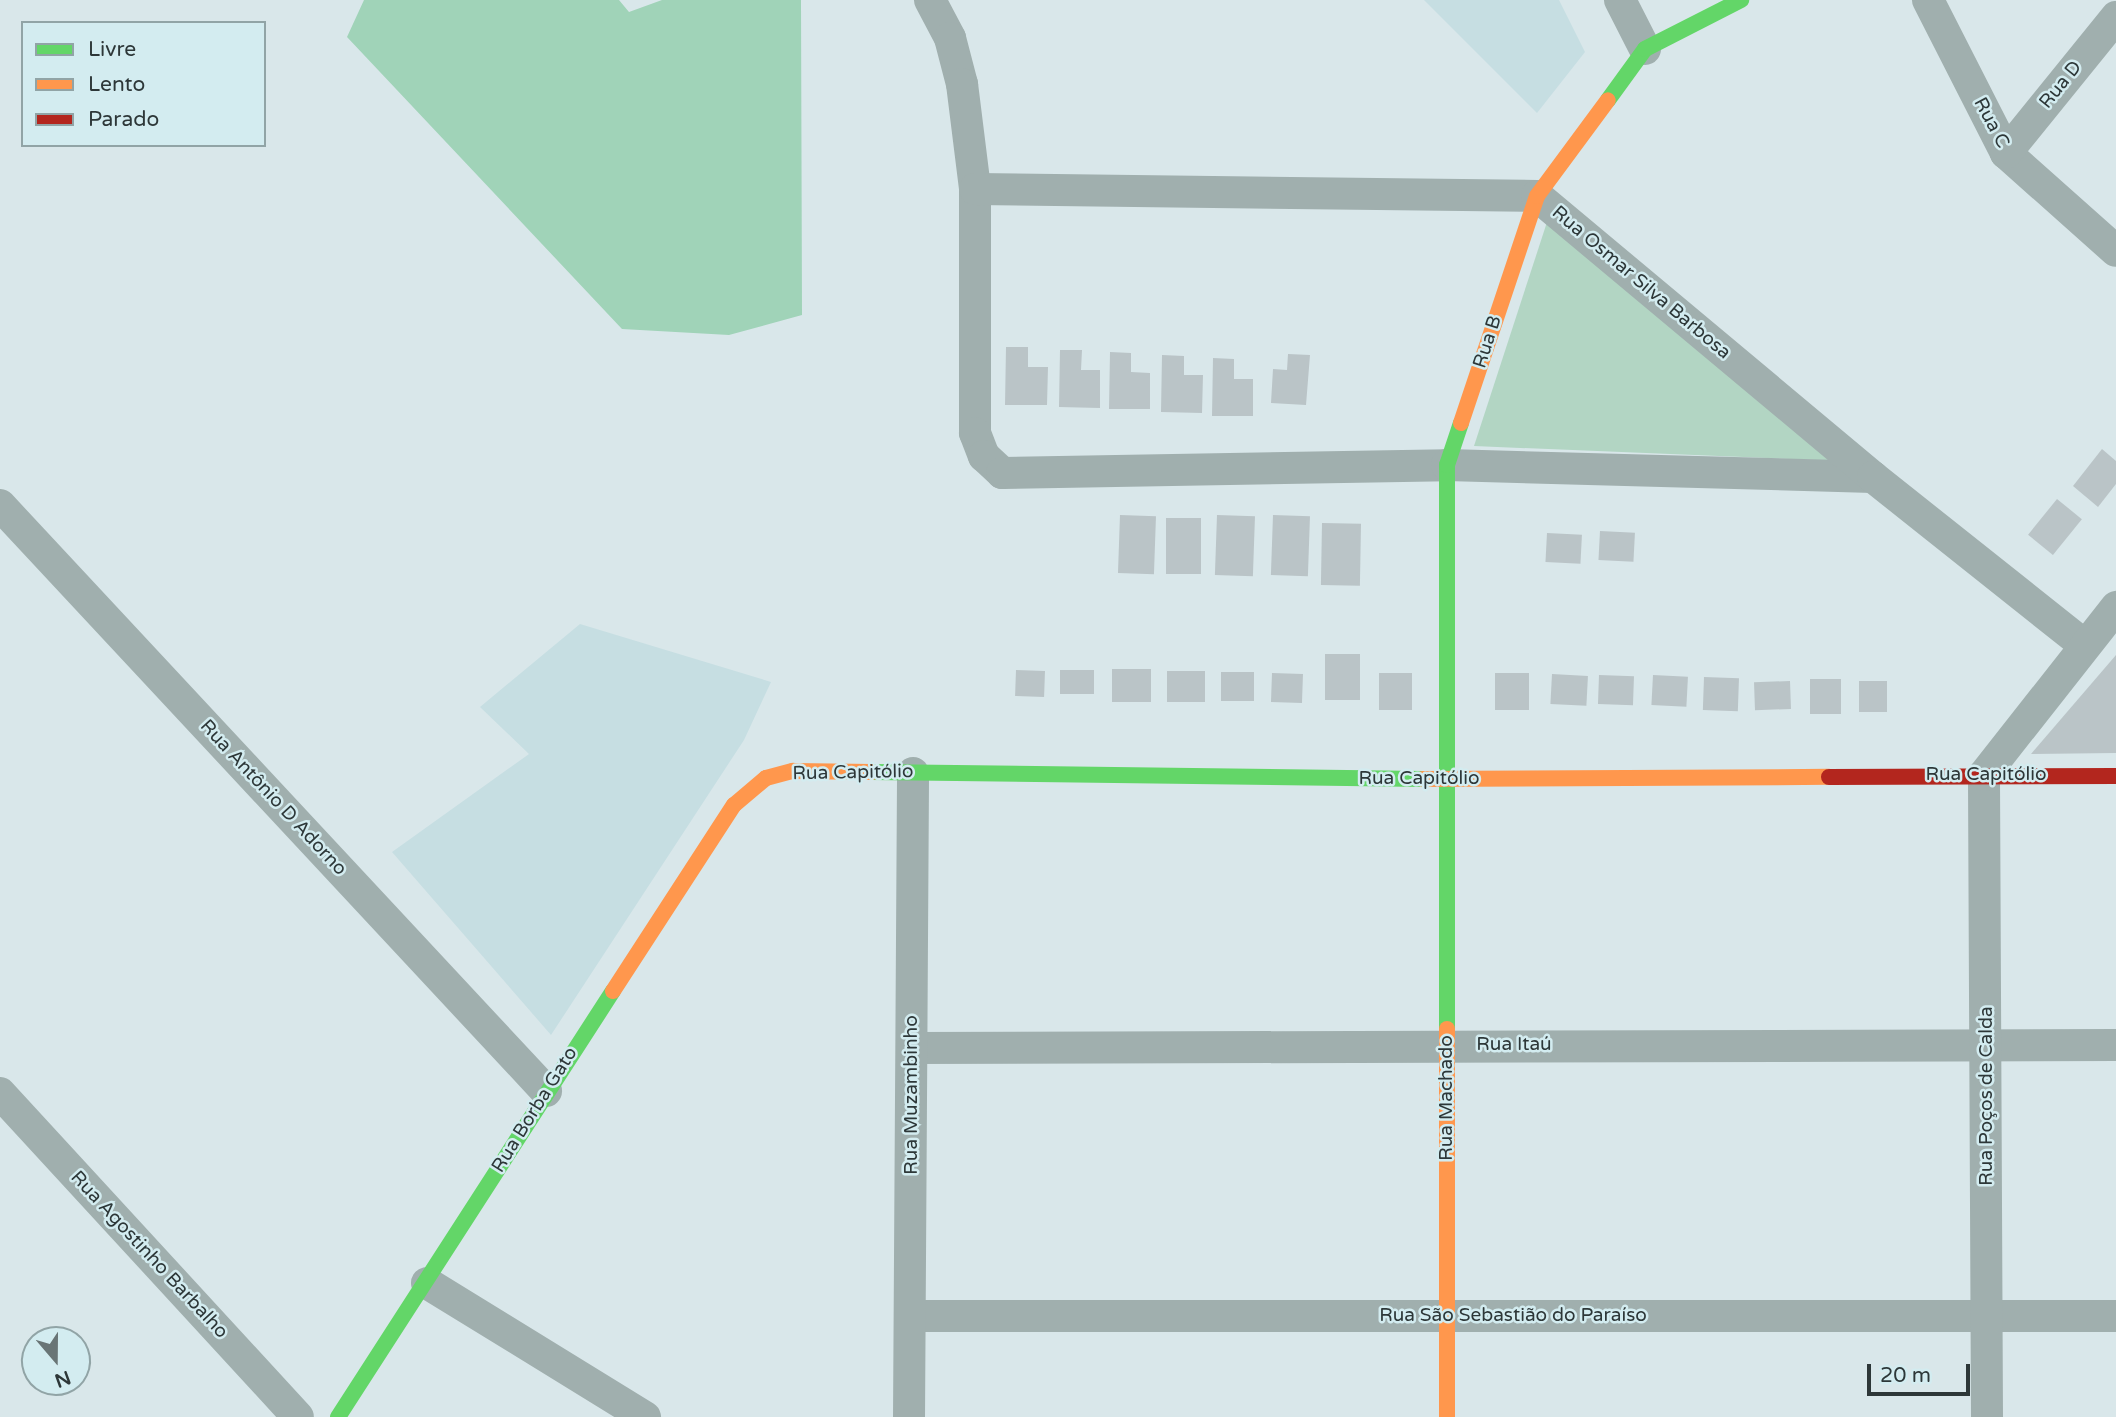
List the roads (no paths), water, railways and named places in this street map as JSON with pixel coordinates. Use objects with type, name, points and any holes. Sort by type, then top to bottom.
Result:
[{"type":"street","points":[[930,0],[950,38],[962,84],[975,189],[975,433],[984,456],[1002,473],[1447,465],[1873,477]]},
{"type":"street","points":[[1620,0],[1645,49]]},
{"type":"street","name":"Rua B","points":[[1446,779],[1447,465],[1537,196],[1645,49],[1741,0]]},
{"type":"street","name":"Rua C","points":[[1928,0],[2006,153],[2116,251]]},
{"type":"street","name":"Rua D","points":[[2006,153],[2116,17]]},
{"type":"street","name":"Rua Osmar Silva Barbosa","points":[[975,189],[1537,196],[1873,477],[2084,645]]},
{"type":"street","name":"Rua Antônio D Adorno","points":[[0,505],[546,1091]]},
{"type":"street","points":[[1984,775],[2116,607]]},
{"type":"street","name":"Rua Capitólio","points":[[734,805],[766,778],[793,771],[1446,779],[2116,776]]},
{"type":"street","name":"Rua Muzambinho","points":[[909,1417],[913,773]]},
{"type":"street","name":"Rua Poços de Calda","points":[[1984,775],[1989,1314],[1987,1417]]},
{"type":"street","name":"Rua Machado","points":[[1446,779],[1447,1417]]},
{"type":"street","name":"Rua Borba Gato","points":[[338,1417],[427,1283],[546,1091],[734,805]]},
{"type":"street","name":"Rua Itaú","points":[[912,1048],[2116,1045]]},
{"type":"street","name":"Rua Agostinho Barbalho","points":[[0,1093],[298,1417]]},
{"type":"street","points":[[427,1283],[645,1417]]},
{"type":"street","name":"Rua São Sebastião do Paraíso","points":[[910,1316],[2116,1316]]}]
